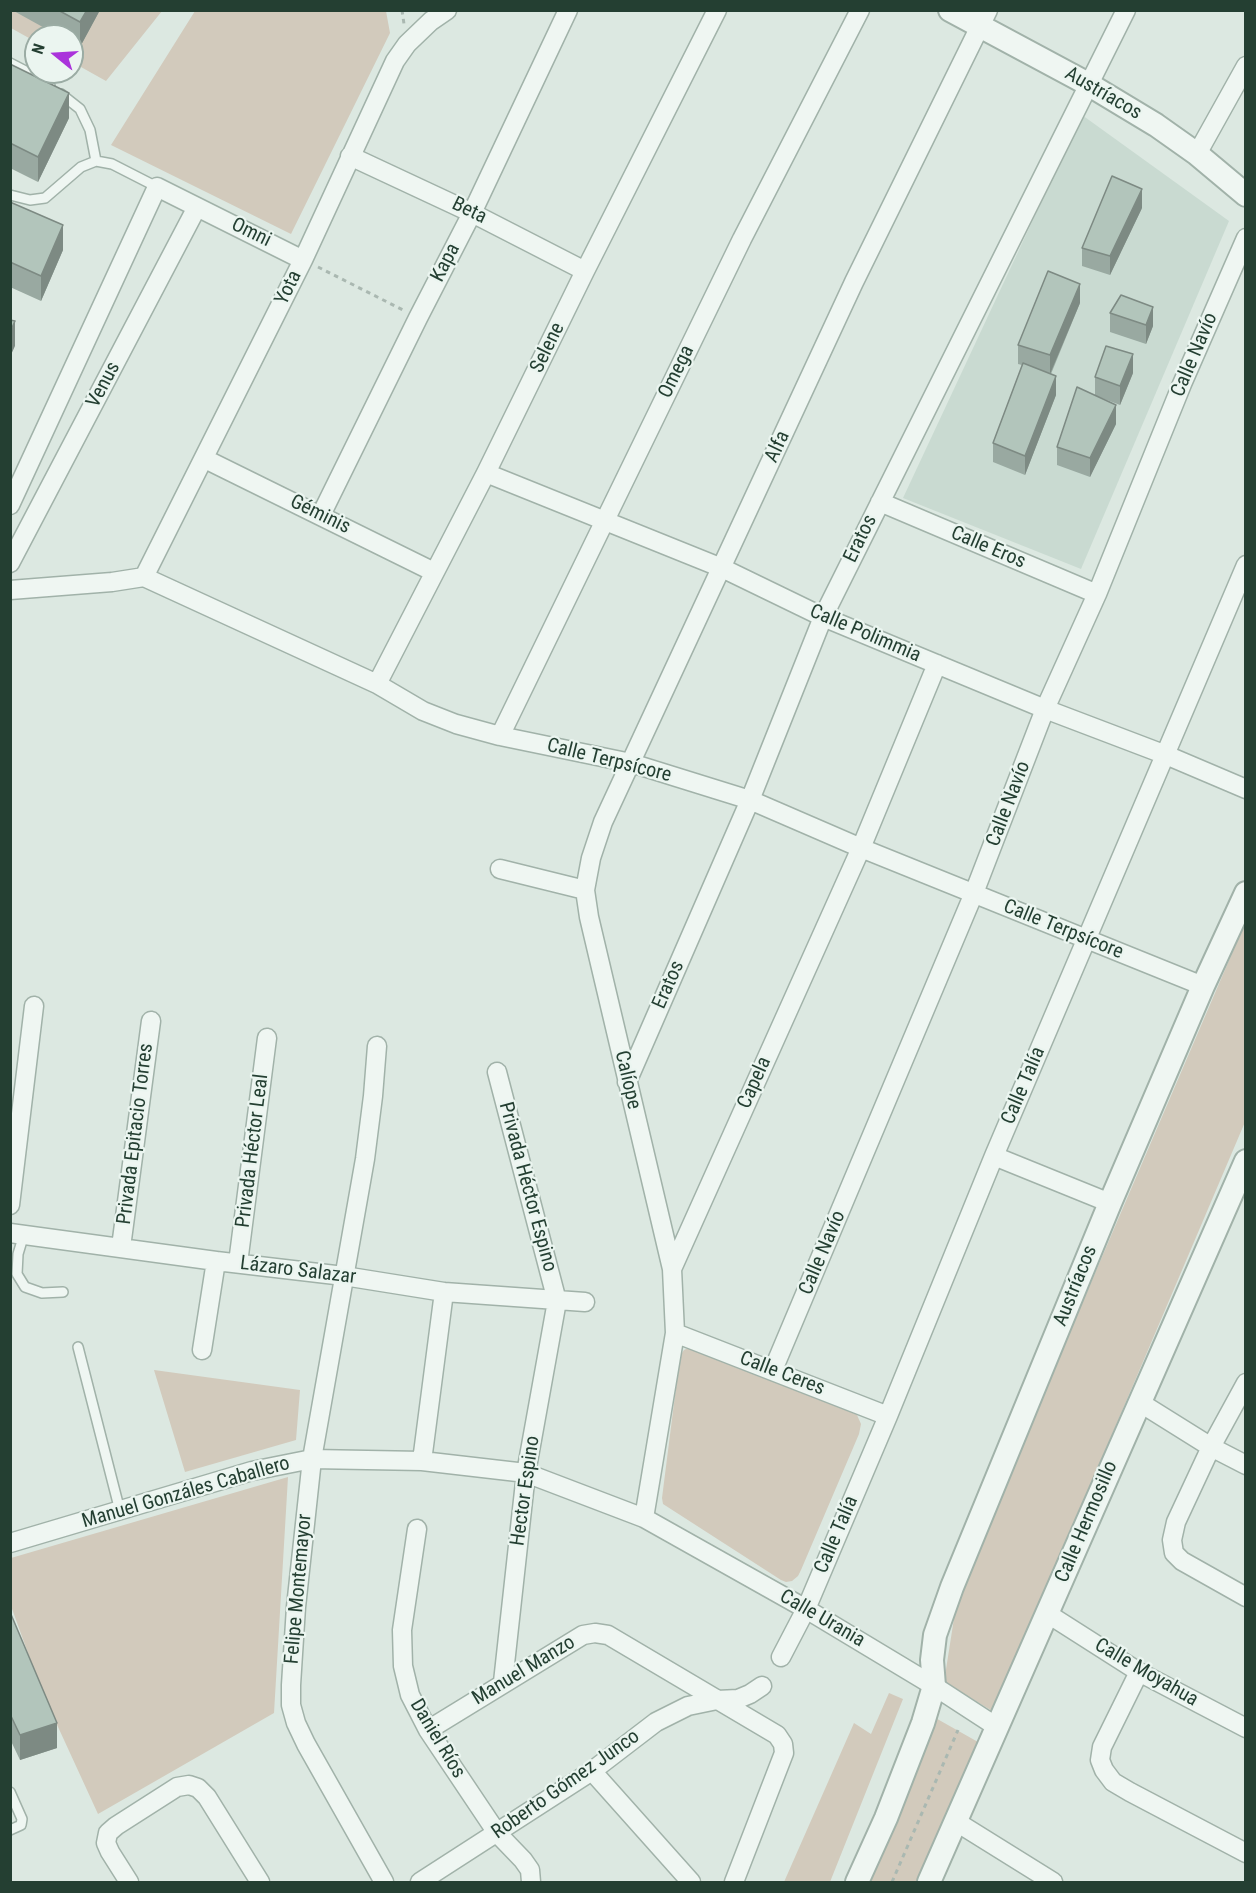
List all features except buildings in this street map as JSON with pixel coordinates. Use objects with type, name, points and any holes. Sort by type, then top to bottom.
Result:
[{"type":"street","name":"Yota","points":[[144,577],[303,260],[395,61],[407,44],[431,21],[447,10]]},
{"type":"street","name":"Kapa","points":[[321,515],[472,213],[568,10]]},
{"type":"street","name":"Selene","points":[[377,684],[486,473],[717,10]]},
{"type":"street","name":"Omega","points":[[500,736],[742,239],[860,10]]},
{"type":"street","name":"Austríacos","points":[[950,10],[983,18],[1156,125],[1197,154],[1245,195]]},
{"type":"street","name":"Eratos","points":[[627,1082],[750,800],[823,617],[1126,10]]},
{"type":"street","name":"Alfa","points":[[585,890],[591,858],[603,822],[854,282],[983,18]]},
{"type":"street","points":[[1197,154],[1245,66]]},
{"type":"street","name":"Beta","points":[[350,156],[472,213],[585,271]]},
{"type":"street","name":"Omni","points":[[157,187],[303,260]]},
{"type":"street","name":"Venus","points":[[10,506],[157,187]]},
{"type":"street","name":"Venus","points":[[10,563],[196,207]]},
{"type":"street","name":"Calle Navío","points":[[773,1370],[974,893],[1045,709],[1097,594],[1182,384],[1245,238]]},
{"type":"street","name":"Géminis","points":[[205,459],[434,572]]},
{"type":"street","name":"Calle Polimmia","points":[[486,473],[722,568],[823,617],[1245,789]]},
{"type":"street","name":"Calle Eros","points":[[880,502],[1097,594]]},
{"type":"street","name":"Calle Talía","points":[[781,1657],[806,1609],[994,1156],[1245,565]]},
{"type":"street","points":[[10,590],[112,582],[144,577]]},
{"type":"street","name":"Calle Terpsícore","points":[[144,577],[377,684],[423,711],[456,724],[500,736],[631,763],[750,800],[861,848],[1203,986]]},
{"type":"street","name":"Capela","points":[[644,1518],[675,1333],[672,1269],[861,848],[937,664]]},
{"type":"street","points":[[500,869],[585,890]]},
{"type":"street","name":"Calíope","points":[[585,890],[595,946],[672,1269]]},
{"type":"street","name":"Austríacos","points":[[934,1686],[932,1660],[936,1635],[952,1587],[1110,1203],[1245,893]]},
{"type":"street","points":[[10,1205],[34,1006]]},
{"type":"street","name":"Privada Epitacio Torres","points":[[121,1247],[151,1021]]},
{"type":"street","name":"Privada Héctor Leal","points":[[238,1263],[267,1038]]},
{"type":"street","name":"Felipe Montemayor","points":[[377,1046],[365,1159],[312,1459],[296,1607],[291,1705],[306,1744],[384,1882]]},
{"type":"street","name":"Privada Héctor Espino","points":[[497,1072],[556,1301]]},
{"type":"street","points":[[994,1156],[1110,1203]]},
{"type":"street","name":"Calle Hermosillo","points":[[929,1882],[1245,1161]]},
{"type":"street","name":"Lázaro Salazar","points":[[17,1234],[344,1276],[444,1292],[585,1302]]},
{"type":"street","points":[[202,1350],[216,1261]]},
{"type":"street","points":[[422,1461],[444,1292]]},
{"type":"street","name":"Hector Espino","points":[[503,1682],[526,1473],[556,1301]]},
{"type":"street","name":"Calle Ceres","points":[[675,1333],[888,1416]]},
{"type":"street","points":[[1245,1383],[1211,1447],[1176,1522],[1172,1540],[1174,1553],[1182,1561],[1245,1597]]},
{"type":"street","points":[[1139,1401],[1211,1447],[1245,1465]]},
{"type":"street","name":"Manuel Gonzáles Caballero","points":[[10,1543],[252,1470],[312,1459],[422,1461],[526,1473],[644,1518]]},
{"type":"street","name":"Calle Urania","points":[[644,1518],[806,1609],[997,1727]]},
{"type":"street","name":"Daniel Ríos","points":[[417,1528],[402,1630],[403,1666],[410,1695],[428,1730],[497,1833],[530,1870],[531,1882]]},
{"type":"street","name":"Calle Moyahua","points":[[1048,1614],[1139,1672],[1245,1728]]},
{"type":"street","name":"Manuel Manzo","points":[[428,1730],[583,1635],[596,1633],[608,1635],[628,1646],[717,1700]]},
{"type":"street","points":[[1139,1672],[1102,1747],[1100,1760],[1104,1770],[1113,1782],[1245,1852]]},
{"type":"street","name":"Roberto Gómez Junco","points":[[420,1882],[592,1771],[657,1722],[688,1706],[717,1700],[738,1699],[762,1686]]},
{"type":"street","points":[[856,1882],[886,1818],[923,1724],[934,1686]]},
{"type":"street","points":[[717,1700],[777,1735],[783,1744],[784,1754],[734,1882]]},
{"type":"street","points":[[592,1771],[691,1882]]},
{"type":"street","points":[[129,1882],[106,1843],[108,1833],[177,1787],[189,1785],[198,1788],[207,1797],[260,1882]]},
{"type":"street","points":[[955,1821],[1046,1881]]},
{"type":"lane","points":[[10,63],[39,78],[80,109],[90,130],[96,161],[81,167],[45,198],[30,200],[10,195]]},
{"type":"lane","name":"Omni","points":[[96,161],[112,164],[157,187]]},
{"type":"lane","points":[[17,1234],[17,1274],[25,1287],[42,1293],[63,1292]]},
{"type":"lane","points":[[78,1347],[120,1511]]},
{"type":"lane","points":[[10,1792],[22,1819],[21,1825],[10,1830]]},
{"type":"path","points":[[303,260],[418,318]]},
{"type":"path","points":[[892,1882],[958,1730]]},
{"type":"shaded area","points":[[10,11],[162,11],[106,81],[84,69],[84,24],[24,24],[24,35],[11,28]]},
{"type":"shaded area","points":[[195,11],[386,11],[390,33],[291,234],[111,145]]},
{"type":"shaded area","points":[[1082,115],[1229,221],[1081,569],[903,498]]},
{"type":"shaded area","points":[[1245,923],[1245,1122],[994,1712],[944,1682],[958,1593]]},
{"type":"shaded area","points":[[692,1346],[850,1411],[857,1415],[861,1424],[859,1434],[801,1570],[792,1581],[781,1580],[663,1504],[680,1356],[684,1350]]},
{"type":"shaded area","points":[[154,1370],[300,1390],[296,1440],[185,1472]]},
{"type":"shaded area","points":[[288,1477],[274,1713],[98,1814],[42,1692],[11,1606],[11,1558]]},
{"type":"shaded area","points":[[889,1693],[903,1699],[830,1882],[784,1882],[854,1723],[871,1734]]},
{"type":"shaded area","points":[[932,1716],[978,1742],[920,1882],[866,1882]]}]
